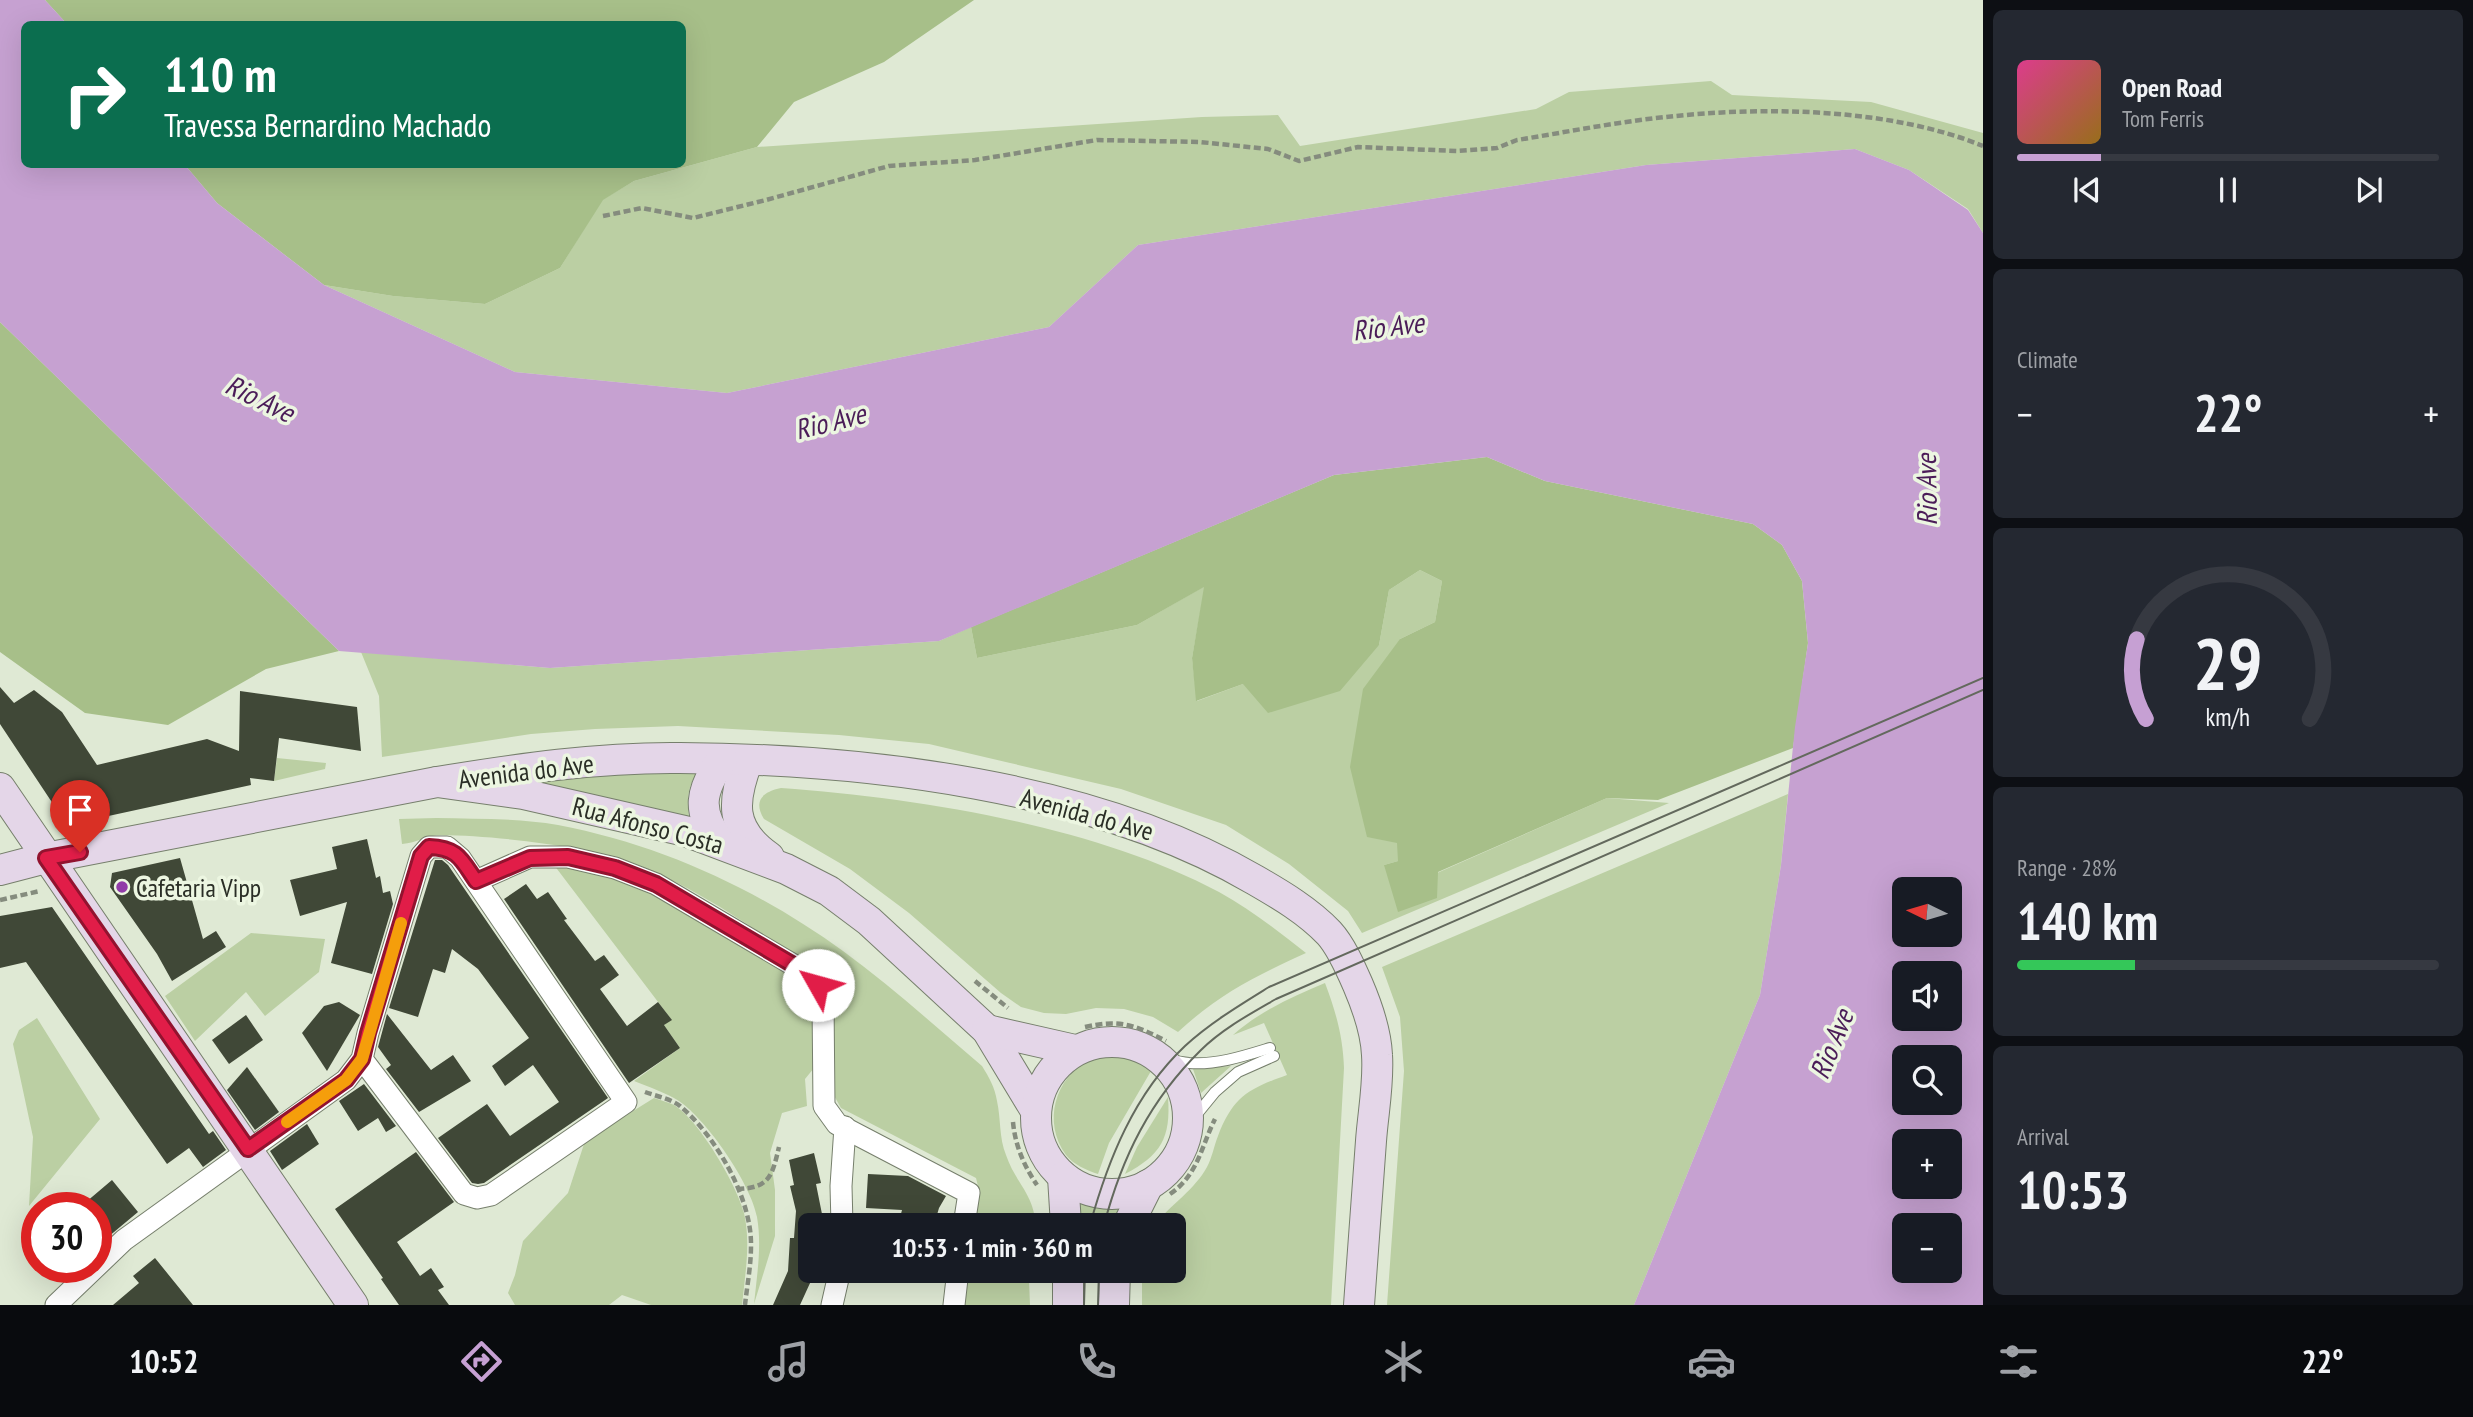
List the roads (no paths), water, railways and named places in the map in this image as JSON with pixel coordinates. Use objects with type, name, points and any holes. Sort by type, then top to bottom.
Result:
[{"type":"street","name":"Avenida do Ave","points":[[437,782],[588,762],[678,758],[811,762],[958,781],[1075,806],[1165,835],[1226,863],[1290,900],[1331,935],[1357,983],[1368,1012],[1377,1054],[1359,1305]]},
{"type":"street","points":[[720,843],[710,830],[703,812],[704,792],[711,775],[735,760]]},
{"type":"street","points":[[735,760],[735,804],[740,829],[757,849],[786,869]]},
{"type":"street","name":"Rua Afonso Costa","points":[[0,870],[46,858],[437,782],[523,794],[588,807],[685,831],[720,843],[786,869],[829,891],[869,921],[987,1030],[1024,1113]]},
{"type":"street","points":[[0,788],[353,1305]]},
{"type":"street","points":[[57,1305],[124,1240],[346,1080],[362,1059],[421,856],[429,847],[447,847],[460,858],[626,1102],[491,1195],[477,1198],[464,1194],[362,1059]]},
{"type":"street","points":[[476,881],[530,858],[568,857],[615,868],[656,884],[807,973],[818,985],[823,1000],[824,1106],[837,1124],[969,1193],[966,1213]]},
{"type":"street","name":"Rua Afonso Costa","points":[[987,1030],[1078,1039]]},
{"type":"street","points":[[1062,1213],[1047,1159],[1038,1136],[1024,1113],[1078,1039],[1124,1042],[1148,1050],[1163,1049],[1168,1066],[1186,1100],[1188,1125],[1182,1149],[1155,1192],[1138,1213]]},
{"type":"street","points":[[842,1213],[845,1128]]},
{"type":"street","points":[[1052,1184],[1080,1187],[1099,1193],[1155,1192]]},
{"type":"street","points":[[832,1305],[837,1283]]},
{"type":"street","points":[[954,1305],[957,1283]]},
{"type":"street","points":[[1068,1283],[1068,1305]]},
{"type":"street","points":[[1114,1305],[1115,1283]]},
{"type":"lane","points":[[1163,1049],[1189,1063],[1236,1059],[1272,1052],[1238,1072],[1215,1092],[1188,1125]]},
{"type":"water","name":"Rio Ave","points":[[0,0],[45,0],[64,21],[21,21],[21,168],[188,168],[217,203],[324,285],[515,372],[727,393],[1049,327],[1138,245],[1646,165],[1855,149],[1909,170],[1968,210],[1983,233],[1983,1305],[1634,1305],[1760,995],[1781,865],[1795,727],[1808,643],[1802,581],[1782,545],[1753,524],[1545,481],[1487,457],[1334,475],[939,641],[550,668],[339,651],[0,322]]},
{"type":"tram line","points":[[1094,1213],[1105,1176],[1125,1129],[1151,1085],[1185,1046],[1269,987],[1983,678]]},
{"type":"tram line","points":[[1107,1213],[1129,1153],[1167,1089],[1201,1050],[1246,1016],[1276,999],[1983,690]]},
{"type":"tram line","points":[[1084,1305],[1085,1283]]},
{"type":"tram line","points":[[1098,1305],[1099,1283]]},
{"type":"place","name":"Cafetaria Vipp","points":[[122,887]]}]
